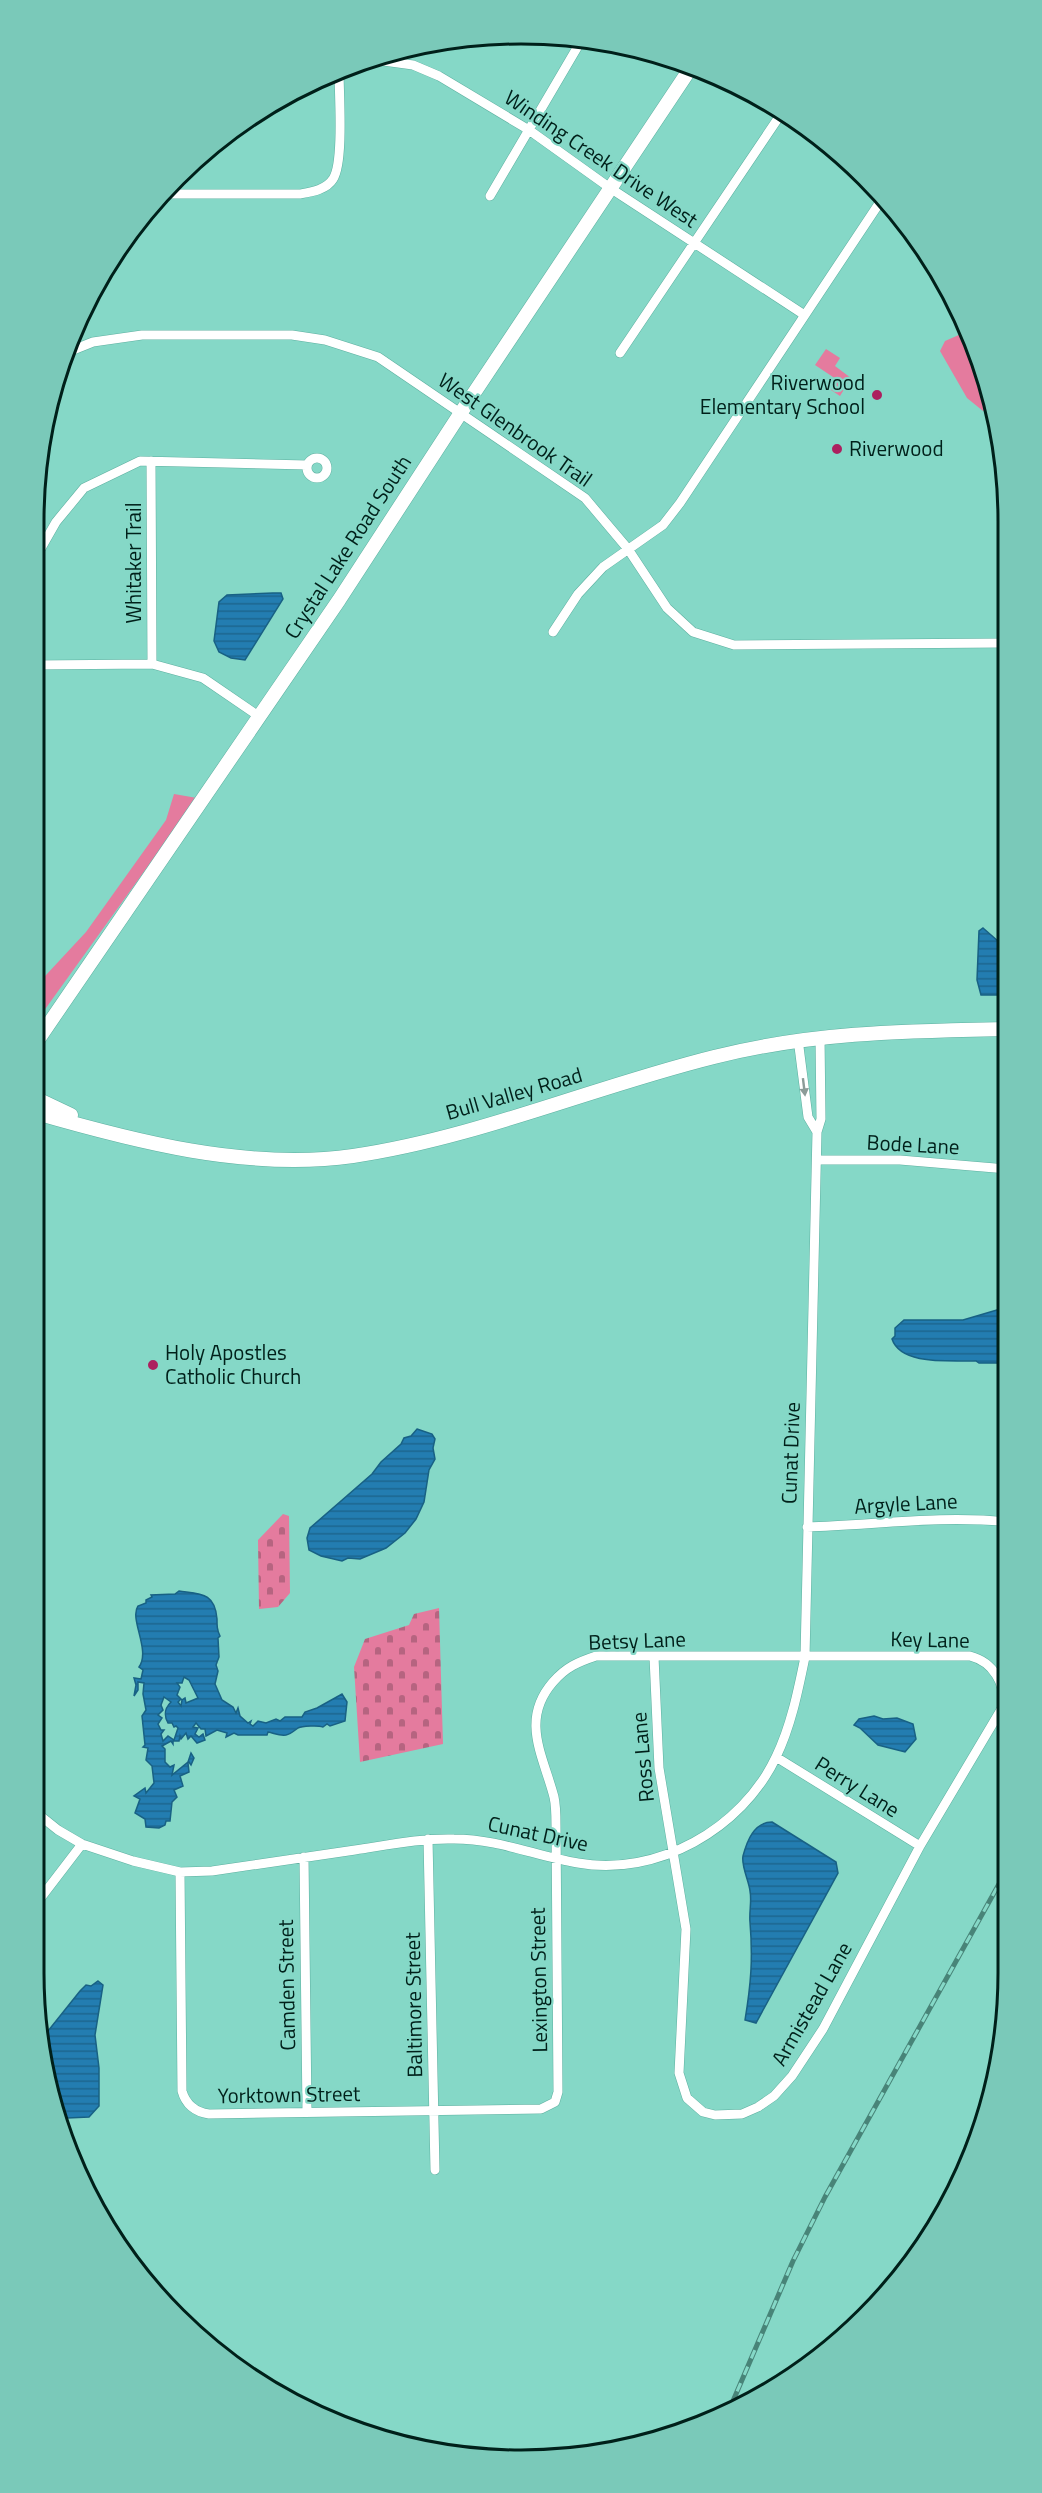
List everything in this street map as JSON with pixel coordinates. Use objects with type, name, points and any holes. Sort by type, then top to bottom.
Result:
[{"type":"street","points":[[490,196],[577,47]]},
{"type":"street","name":"Winding Creek Drive West","points":[[393,61],[413,65],[439,76],[529,130],[610,188],[803,314]]},
{"type":"street","name":"Crystal Lake Road South","points":[[44,1031],[339,600],[687,74]]},
{"type":"street","points":[[173,194],[300,194],[318,190],[333,179],[339,162],[339,80]]},
{"type":"street","points":[[620,353],[778,119]]},
{"type":"street","points":[[553,632],[579,594],[603,567],[663,525],[680,503],[803,314],[878,204]]},
{"type":"street","name":"West Glenbrook Trail","points":[[76,349],[93,342],[142,335],[292,335],[325,340],[378,357],[585,498],[628,549],[668,608],[693,632],[734,645],[998,643]]},
{"type":"street","points":[[44,543],[56,522],[84,488],[140,461],[307,465]]},
{"type":"street","name":"Whitaker Trail","points":[[151,461],[152,664]]},
{"type":"street","points":[[44,665],[152,664],[203,678],[260,717]]},
{"type":"street","name":"Bull Valley Road","points":[[44,1115],[179,1149],[272,1159],[351,1156],[436,1138],[713,1057],[798,1039],[923,1030],[998,1029]]},
{"type":"street","name":"Cunat Drive","points":[[44,1819],[82,1844],[133,1861],[180,1872],[212,1871],[428,1839],[477,1839],[580,1864],[617,1864],[673,1854],[690,1846],[730,1817],[759,1785],[776,1758],[795,1704],[805,1657],[817,1132],[821,1119],[820,1037]]},
{"type":"street","name":"Cunat Drive","points":[[798,1039],[807,1117],[817,1132]]},
{"type":"street","points":[[44,1102],[108,1133]]},
{"type":"street","name":"Bode Lane","points":[[817,1160],[900,1160],[998,1168]]},
{"type":"street","name":"Argyle Lane","points":[[807,1527],[905,1523],[939,1519],[971,1518],[998,1521]]},
{"type":"street","name":"Betsy Lane","points":[[556,1858],[554,1798],[536,1736],[536,1711],[547,1690],[563,1671],[577,1662],[596,1656],[805,1657]]},
{"type":"street","name":"Key Lane","points":[[805,1657],[970,1656],[982,1659],[993,1668],[998,1680]]},
{"type":"street","name":"Ross Lane","points":[[654,1657],[658,1768],[673,1854]]},
{"type":"street","name":"Key Lane","points":[[920,1846],[998,1715]]},
{"type":"street","name":"Perry Lane","points":[[776,1758],[920,1846]]},
{"type":"street","name":"Baltimore Street","points":[[428,1839],[435,2170]]},
{"type":"street","points":[[44,1894],[82,1844]]},
{"type":"street","name":"Armistead Lane","points":[[673,1854],[685,1915],[687,1939],[679,2073],[687,2098],[695,2106],[704,2112],[728,2116],[742,2114],[765,2103],[792,2076],[823,2029],[920,1846]]},
{"type":"street","name":"Camden Street","points":[[304,1857],[307,2112]]},
{"type":"street","name":"Lexington Street","points":[[555,2102],[558,2082],[556,1858]]},
{"type":"street","name":"Yorktown Street","points":[[180,1872],[184,2098],[192,2109],[209,2114],[534,2111],[555,2102]]},
{"type":"green space","points":[[960,334],[982,397],[985,409],[983,411],[967,398],[940,351],[945,341]]},
{"type":"green space","points":[[826,349],[840,358],[835,366],[851,378],[840,396],[831,390],[836,379],[815,365]]},
{"type":"green space","points":[[174,794],[197,798],[44,1011],[44,977],[86,932],[166,820]]},
{"type":"green space","points":[[283,1514],[289,1516],[290,1593],[278,1607],[259,1609],[258,1540]]},
{"type":"green space","points":[[439,1608],[443,1744],[360,1762],[354,1667],[365,1639],[409,1625],[414,1614]]},
{"type":"water","points":[[281,593],[283,599],[245,660],[231,658],[219,652],[214,641],[219,602],[227,595]]},
{"type":"water","points":[[983,928],[998,941],[998,995],[981,995],[977,980],[979,931]]},
{"type":"water","points":[[998,1310],[998,1364],[916,1358],[897,1348],[892,1339],[895,1336],[895,1328],[904,1320],[963,1320]]},
{"type":"water","points":[[417,1429],[432,1434],[435,1439],[433,1448],[435,1459],[429,1470],[424,1502],[416,1519],[405,1533],[386,1548],[360,1559],[348,1558],[342,1561],[321,1556],[309,1550],[307,1538],[310,1528],[372,1474],[404,1438],[411,1436]]},
{"type":"water","points":[[179,1591],[200,1594],[210,1599],[213,1604],[220,1636],[215,1684],[222,1700],[233,1707],[236,1713],[238,1708],[240,1716],[248,1723],[251,1721],[250,1724],[253,1726],[258,1721],[266,1723],[276,1719],[280,1721],[285,1717],[302,1717],[305,1712],[342,1694],[347,1702],[345,1721],[330,1726],[327,1724],[323,1727],[300,1727],[286,1735],[268,1732],[267,1735],[234,1733],[226,1737],[227,1733],[217,1730],[206,1736],[205,1729],[201,1729],[196,1723],[193,1727],[198,1728],[195,1734],[199,1737],[203,1734],[205,1740],[197,1743],[191,1736],[188,1739],[186,1733],[181,1739],[180,1736],[179,1741],[173,1741],[173,1744],[171,1741],[162,1746],[165,1749],[165,1762],[170,1767],[174,1765],[172,1775],[188,1762],[191,1753],[194,1758],[191,1765],[188,1763],[189,1772],[180,1776],[183,1786],[174,1790],[177,1797],[172,1802],[170,1821],[166,1821],[165,1825],[159,1828],[146,1827],[145,1819],[135,1813],[140,1799],[134,1796],[145,1788],[146,1793],[154,1783],[152,1766],[146,1760],[148,1748],[143,1747],[145,1745],[142,1716],[146,1710],[143,1694],[144,1683],[138,1682],[138,1690],[134,1696],[136,1685],[134,1678],[141,1679],[143,1670],[139,1667],[143,1652],[136,1612],[138,1606],[146,1603],[146,1600],[152,1597],[151,1595],[175,1594]],"holes":[[[184,1677],[189,1680],[198,1698],[186,1703],[185,1698],[181,1706],[178,1702],[181,1699],[177,1695],[180,1687],[177,1683],[182,1683]],[[164,1697],[171,1702],[165,1711],[166,1720],[178,1728],[174,1740],[168,1736],[163,1741],[161,1734],[164,1730],[161,1730],[158,1724],[162,1718],[158,1715],[163,1710],[161,1705]]]},
{"type":"water","points":[[874,1716],[883,1719],[897,1718],[913,1724],[916,1739],[905,1752],[878,1745],[854,1725],[859,1719]]},
{"type":"water","points":[[772,1822],[836,1862],[838,1873],[756,2023],[745,2020],[750,1983],[751,1895],[743,1856],[752,1833],[760,1825]]},
{"type":"water","points":[[98,1981],[103,1985],[95,2035],[99,2068],[99,2106],[89,2117],[67,2118],[53,2065],[48,2031],[80,1991],[86,1985],[91,1986]]},
{"type":"railway","points":[[734,2399],[793,2261],[825,2197],[998,1886]]},
{"type":"place","name":"Riverwood Elementary School","points":[[877,395]]},
{"type":"place","name":"Riverwood","points":[[837,449]]},
{"type":"place","name":"Holy Apostles Catholic Church","points":[[153,1365]]}]
